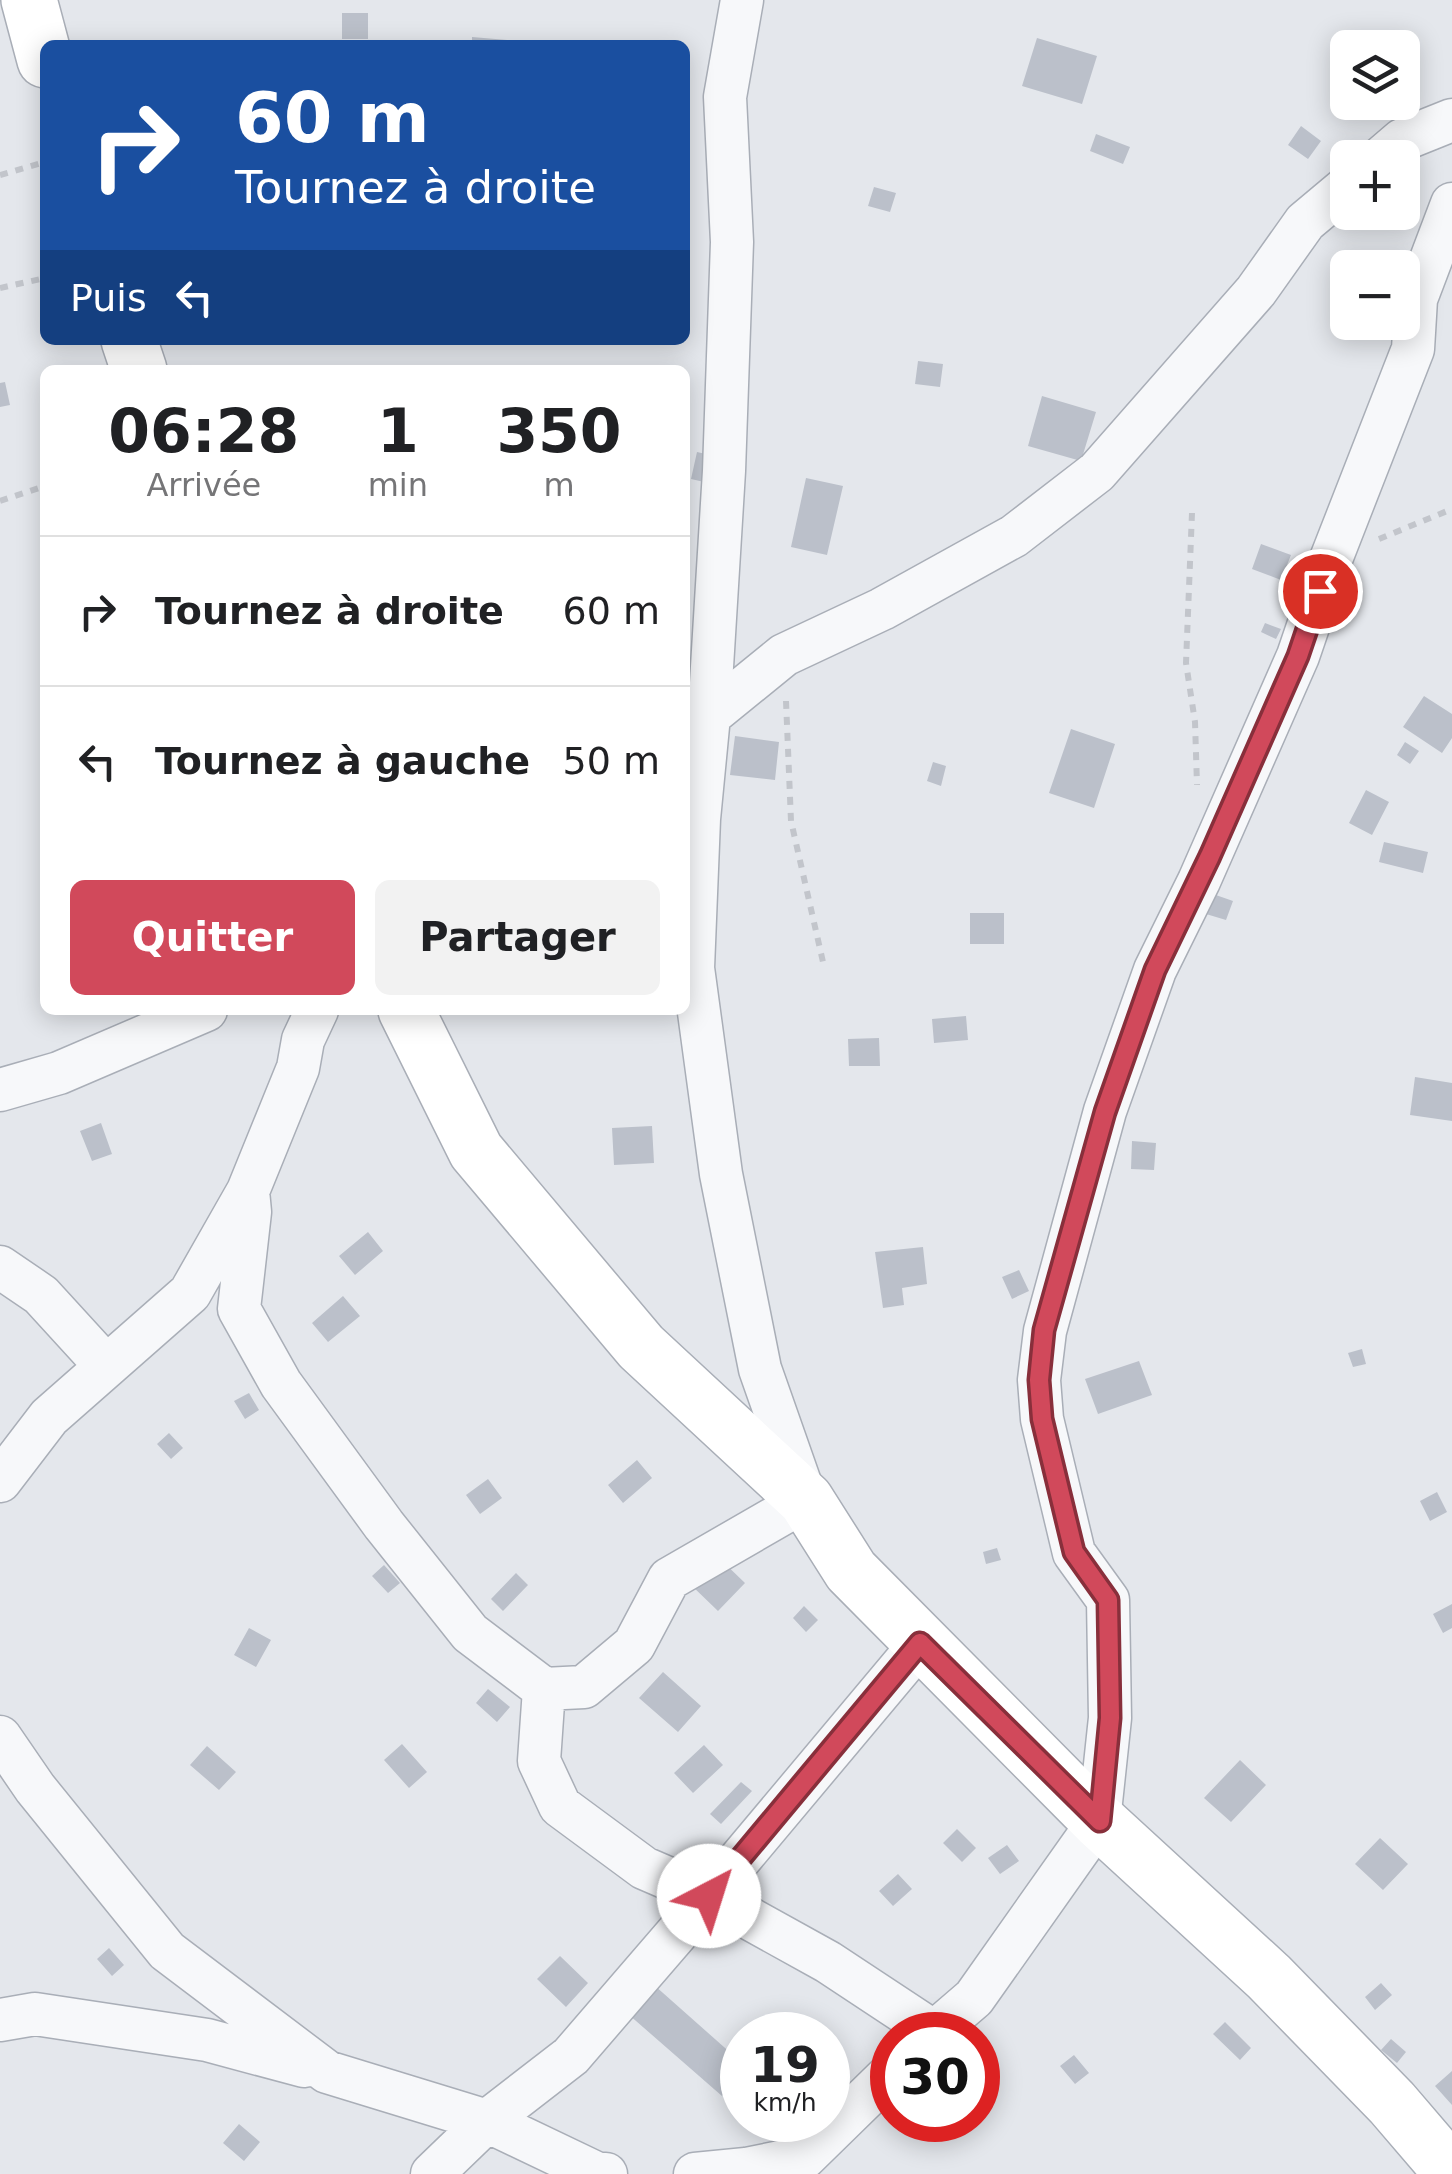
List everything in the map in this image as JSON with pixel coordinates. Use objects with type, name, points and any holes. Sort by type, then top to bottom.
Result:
[{"type":"street","points":[[29,0],[40,41]]},
{"type":"street","points":[[742,0],[724,97],[732,242],[724,470],[697,719],[699,819],[693,968],[722,1174],[760,1369],[806,1500],[852,1572],[1100,1821],[1269,1977],[1392,2102],[1452,2173]]},
{"type":"street","points":[[1402,140],[1452,120]]},
{"type":"street","points":[[697,719],[784,655],[954,572],[1014,536],[1097,472],[1256,292],[1305,222],[1330,201]]},
{"type":"street","points":[[958,2012],[974,1998],[1100,1821],[1110,1718],[1108,1600],[1074,1552],[1042,1419],[1039,1380],[1044,1330],[1105,1112],[1155,970],[1298,656],[1331,559],[1413,349],[1416,299],[1452,204]]},
{"type":"street","points":[[0,1090],[59,1073],[194,1015]]},
{"type":"street","points":[[0,1481],[49,1417],[190,1294],[248,1191],[316,1015]]},
{"type":"street","points":[[408,1015],[476,1151],[642,1347],[806,1500]]},
{"type":"street","points":[[248,1191],[250,1212],[239,1309],[281,1384],[384,1525],[470,1633],[544,1689],[584,1687],[634,1645],[669,1578],[806,1500]]},
{"type":"street","points":[[0,1267],[40,1295],[105,1365]]},
{"type":"street","points":[[432,2174],[486,2120],[571,2056],[920,1643]]},
{"type":"street","points":[[544,1689],[539,1762],[560,1806],[644,1868],[709,1896],[828,1962],[901,2012]]},
{"type":"street","points":[[0,1736],[36,1788],[167,1951],[327,2072]]},
{"type":"street","points":[[0,2020],[35,2014],[207,2040],[486,2120],[598,2174],[606,2174]]},
{"type":"street","points":[[695,2174],[805,2165],[870,2096]]},
{"type":"path","points":[[0,175],[40,163]]},
{"type":"path","points":[[0,288],[40,279]]},
{"type":"path","points":[[0,501],[40,488]]},
{"type":"path","points":[[1331,559],[1452,509]]},
{"type":"path","points":[[1192,513],[1186,662],[1196,722],[1197,801]]},
{"type":"path","points":[[784,655],[791,821],[823,962]]},
{"type":"building","points":[[342,13],[368,13],[368,39],[342,39]]},
{"type":"building","points":[[1037,38],[1097,56],[1082,104],[1022,86]]},
{"type":"building","points":[[1301,126],[1321,141],[1308,159],[1288,145]]},
{"type":"building","points":[[1096,134],[1130,147],[1123,164],[1090,151]]},
{"type":"building","points":[[874,187],[896,193],[890,212],[868,206]]},
{"type":"building","points":[[918,361],[943,364],[940,387],[915,384]]},
{"type":"building","points":[[5,382],[10,405],[0,407],[0,383]]},
{"type":"building","points":[[1042,396],[1096,412],[1081,461],[1028,446]]},
{"type":"building","points":[[697,452],[719,457],[713,484],[691,479]]},
{"type":"building","points":[[806,478],[843,486],[827,555],[791,547]]},
{"type":"building","points":[[1261,544],[1291,555],[1281,580],[1252,569]]},
{"type":"building","points":[[1265,623],[1281,629],[1276,639],[1261,632]]},
{"type":"building","points":[[1424,696],[1452,714],[1452,738],[1442,753],[1403,727]]},
{"type":"building","points":[[1071,729],[1115,744],[1094,808],[1049,793]]},
{"type":"building","points":[[735,736],[779,742],[775,780],[730,775]]},
{"type":"building","points":[[1405,742],[1419,751],[1410,764],[1397,755]]},
{"type":"building","points":[[933,762],[946,766],[941,786],[927,781]]},
{"type":"building","points":[[1366,790],[1389,802],[1372,835],[1349,823]]},
{"type":"building","points":[[1384,842],[1428,852],[1423,873],[1379,862]]},
{"type":"building","points":[[1213,894],[1233,901],[1226,920],[1206,914]]},
{"type":"building","points":[[970,913],[1004,913],[1004,944],[970,944]]},
{"type":"building","points":[[966,1016],[968,1040],[934,1043],[932,1019]]},
{"type":"building","points":[[879,1038],[880,1066],[849,1066],[848,1039]]},
{"type":"building","points":[[1415,1077],[1452,1083],[1452,1121],[1410,1115]]},
{"type":"building","points":[[101,1123],[112,1154],[92,1161],[80,1131]]},
{"type":"building","points":[[652,1126],[654,1163],[614,1165],[612,1128]]},
{"type":"building","points":[[1132,1141],[1156,1143],[1154,1170],[1131,1169]]},
{"type":"building","points":[[368,1232],[383,1251],[355,1275],[339,1256]]},
{"type":"building","points":[[923,1247],[927,1284],[902,1288],[904,1305],[883,1308],[875,1252]]},
{"type":"building","points":[[1019,1270],[1029,1291],[1012,1299],[1002,1277]]},
{"type":"building","points":[[343,1296],[360,1316],[328,1342],[312,1323]]},
{"type":"building","points":[[1362,1349],[1366,1364],[1353,1367],[1348,1353]]},
{"type":"building","points":[[1139,1361],[1152,1395],[1098,1414],[1085,1379]]},
{"type":"building","points":[[249,1393],[259,1410],[245,1419],[234,1401]]},
{"type":"building","points":[[169,1433],[183,1448],[171,1459],[157,1444]]},
{"type":"building","points":[[637,1460],[652,1478],[623,1503],[608,1485]]},
{"type":"building","points":[[488,1479],[502,1498],[480,1514],[466,1495]]},
{"type":"building","points":[[1437,1492],[1447,1512],[1430,1521],[1420,1501]]},
{"type":"building","points":[[997,1548],[1001,1560],[986,1564],[983,1552]]},
{"type":"building","points":[[717,1556],[745,1583],[718,1611],[690,1584]]},
{"type":"building","points":[[384,1565],[400,1583],[388,1593],[372,1576]]},
{"type":"building","points":[[516,1573],[528,1585],[503,1611],[491,1599]]},
{"type":"building","points":[[1452,1604],[1452,1628],[1443,1633],[1433,1614]]},
{"type":"building","points":[[804,1606],[818,1620],[806,1632],[793,1618]]},
{"type":"building","points":[[249,1628],[271,1640],[256,1667],[234,1655]]},
{"type":"building","points":[[663,1672],[701,1706],[678,1732],[639,1698]]},
{"type":"building","points":[[488,1689],[510,1707],[497,1722],[476,1703]]},
{"type":"building","points":[[402,1744],[427,1772],[409,1788],[384,1760]]},
{"type":"building","points":[[704,1745],[723,1765],[693,1793],[674,1773]]},
{"type":"building","points":[[207,1746],[236,1772],[219,1790],[190,1765]]},
{"type":"building","points":[[1240,1760],[1266,1785],[1231,1822],[1204,1798]]},
{"type":"building","points":[[741,1782],[752,1791],[721,1824],[710,1814]]},
{"type":"building","points":[[957,1829],[976,1848],[962,1862],[943,1843]]},
{"type":"building","points":[[1380,1838],[1408,1864],[1383,1890],[1355,1864]]},
{"type":"building","points":[[1007,1845],[1019,1861],[1000,1874],[988,1858]]},
{"type":"building","points":[[898,1874],[912,1889],[893,1906],[879,1891]]},
{"type":"building","points":[[109,1948],[124,1965],[112,1976],[97,1959]]},
{"type":"building","points":[[560,1956],[588,1983],[566,2007],[537,1979]]},
{"type":"building","points":[[1381,1983],[1392,1995],[1375,2010],[1365,1997]]},
{"type":"building","points":[[654,1985],[720,2044],[720,2094],[628,2014]]},
{"type":"building","points":[[1225,2022],[1251,2048],[1240,2060],[1213,2034]]},
{"type":"building","points":[[1391,2039],[1406,2052],[1397,2063],[1381,2050]]},
{"type":"building","points":[[1074,2055],[1089,2073],[1075,2084],[1060,2066]]},
{"type":"building","points":[[1452,2071],[1452,2105],[1435,2086]]},
{"type":"building","points":[[239,2124],[260,2142],[244,2161],[223,2143]]},
{"type":"route","points":[[709,1896],[920,1643],[1100,1821],[1110,1718],[1108,1600],[1074,1552],[1042,1419],[1039,1380],[1044,1330],[1105,1112],[1155,970],[1298,656],[1320,591]]}]
